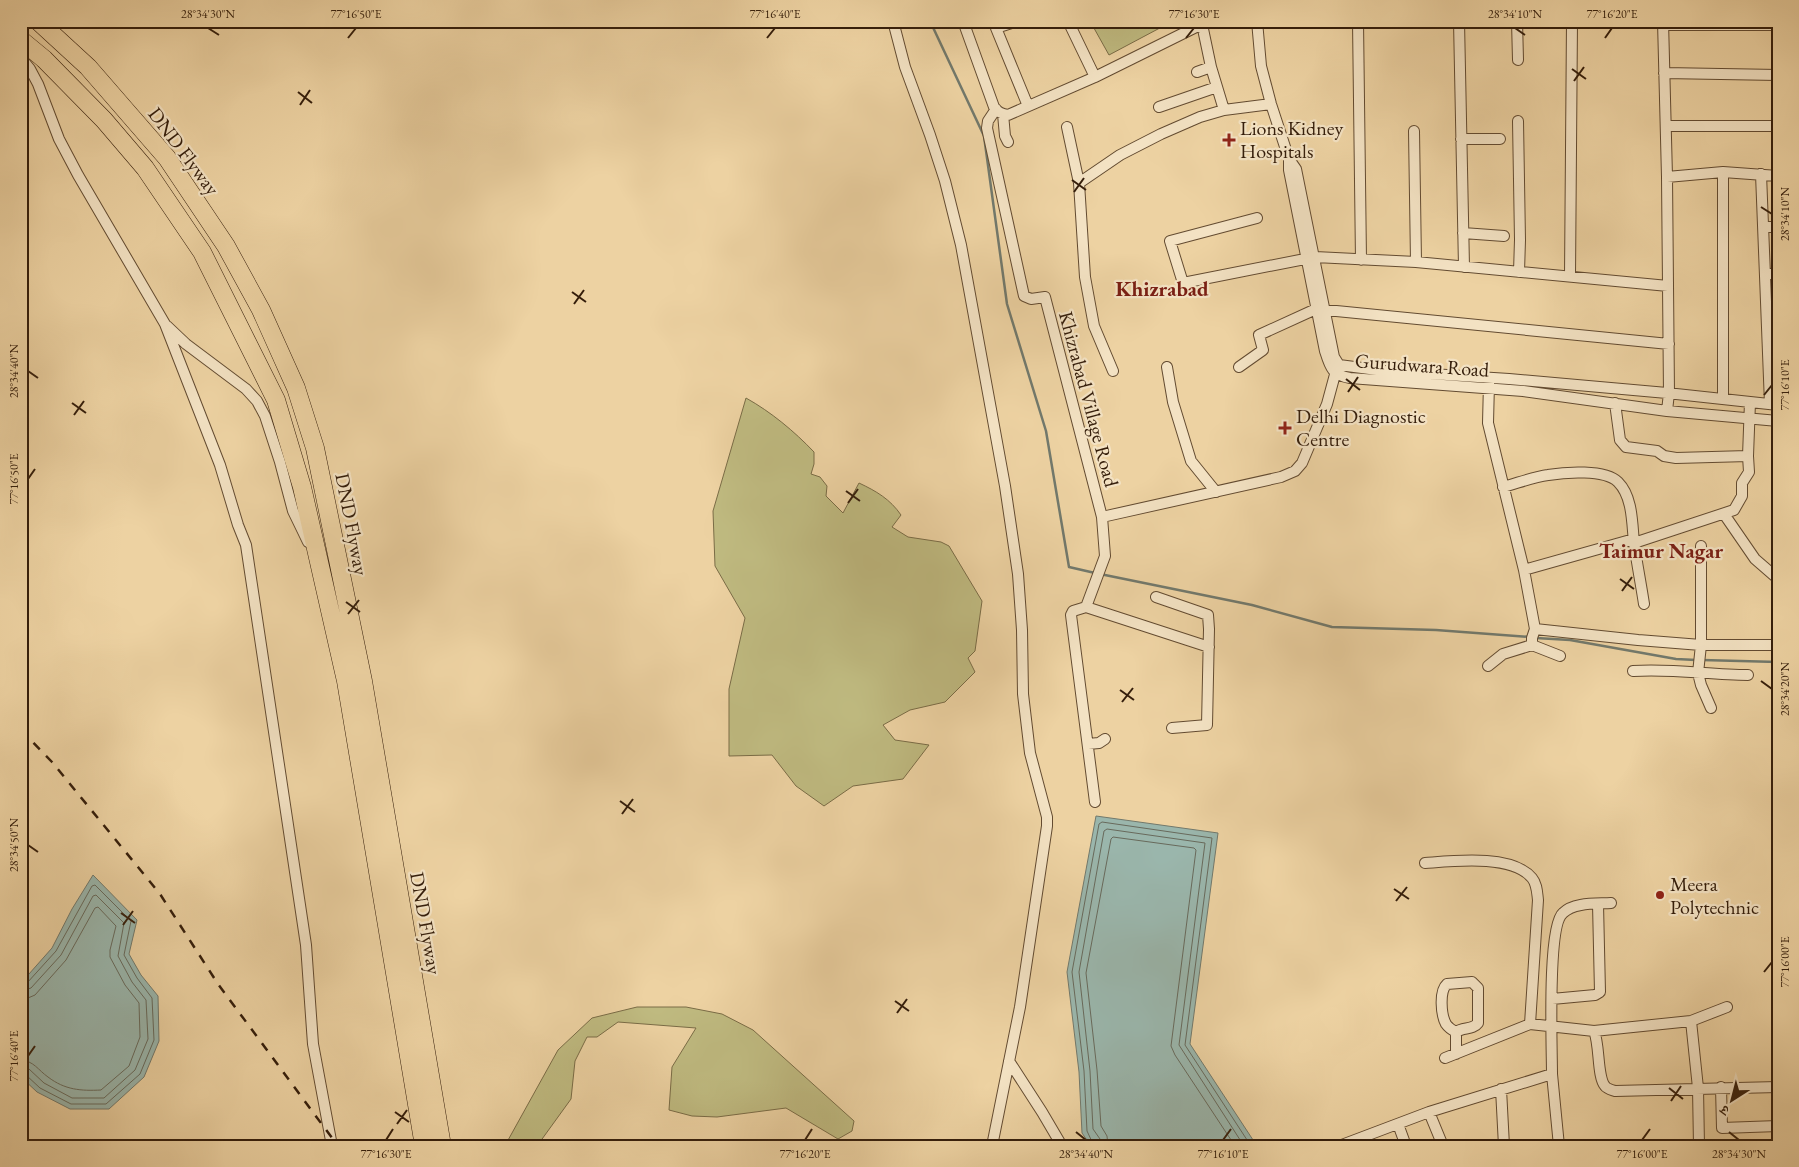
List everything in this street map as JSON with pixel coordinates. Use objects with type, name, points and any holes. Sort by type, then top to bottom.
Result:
[{"type":"highway","name":"DND Flyway","points":[[38,21],[88,67],[167,158],[226,246],[261,310],[296,388],[315,448],[362,681],[442,1146]]},
{"type":"highway","name":"DND Flyway","points":[[21,40],[50,65],[110,127],[145,168],[202,252],[276,400],[302,487],[346,681],[424,1146]]},
{"type":"street","points":[[893,21],[905,67],[945,181],[961,245],[1003,477],[1018,574],[1022,630],[1023,694],[1030,753],[1047,817],[1020,1007],[992,1146]]},
{"type":"street","points":[[963,21],[979,70],[999,112],[1008,142]]},
{"type":"street","points":[[1018,21],[996,25],[1028,106]]},
{"type":"street","points":[[1068,21],[1095,77]]},
{"type":"street","points":[[1079,183],[1114,158],[1160,134],[1200,117],[1224,110],[1271,104],[1261,66],[1257,21]]},
{"type":"street","points":[[1358,21],[1362,260]]},
{"type":"street","points":[[1459,21],[1464,267]]},
{"type":"street","points":[[1517,21],[1518,60]]},
{"type":"street","points":[[1570,276],[1572,21]]},
{"type":"street","points":[[1667,411],[1669,344],[1663,23],[1778,25]]},
{"type":"street","points":[[999,112],[1008,115],[1095,77],[1198,26],[1203,29],[1224,110]]},
{"type":"street","points":[[21,58],[30,69],[38,84],[59,139],[78,176],[165,324],[220,465],[246,545],[306,944],[313,1044],[332,1146]]},
{"type":"street","points":[[1197,72],[1212,66]]},
{"type":"street","points":[[1664,73],[1778,75]]},
{"type":"street","points":[[1159,107],[1217,87]]},
{"type":"street","name":"Gurudwara Road","points":[[1271,104],[1289,159],[1296,169],[1321,310],[1325,350],[1329,362],[1337,368]]},
{"type":"street","name":"Khizrabad Village Road","points":[[999,112],[988,122],[987,128],[1024,296],[1031,299],[1045,297],[1102,517]]},
{"type":"street","points":[[1518,121],[1519,272]]},
{"type":"street","points":[[1666,126],[1778,126]]},
{"type":"street","points":[[1067,127],[1079,183],[1085,277],[1094,326],[1113,371]]},
{"type":"street","points":[[1414,131],[1416,262]]},
{"type":"street","points":[[1461,139],[1500,139]]},
{"type":"street","points":[[1667,177],[1723,172],[1778,176]]},
{"type":"street","points":[[1723,172],[1723,398]]},
{"type":"street","points":[[1086,607],[1101,570],[1106,550],[1102,517],[1281,477],[1295,471],[1299,467],[1326,404],[1337,368],[1344,367],[1489,383],[1669,393],[1774,405],[1765,274],[1761,174]]},
{"type":"street","points":[[1257,218],[1170,241],[1183,283],[1311,257],[1416,262],[1668,286]]},
{"type":"street","points":[[1764,227],[1778,227]]},
{"type":"street","points":[[1463,233],[1504,236]]},
{"type":"street","points":[[1765,274],[1778,274]]},
{"type":"street","points":[[1239,367],[1263,350],[1259,335],[1321,310],[1669,344]]},
{"type":"street","points":[[165,324],[186,344],[246,389],[257,401],[265,416],[293,511],[319,563]]},
{"type":"street","points":[[1167,366],[1173,402],[1191,461],[1216,492]]},
{"type":"street","points":[[1489,383],[1488,423],[1524,570],[1533,636],[1560,656]]},
{"type":"street","name":"Gurudwara Road","points":[[1489,383],[1667,411],[1778,421]]},
{"type":"street","points":[[1524,570],[1634,541],[1734,510],[1742,496],[1742,483],[1749,472],[1750,402]]},
{"type":"street","points":[[1614,403],[1620,440],[1626,447],[1657,452],[1664,456],[1676,458],[1748,456]]},
{"type":"street","points":[[1503,486],[1547,475],[1577,473],[1607,475],[1620,483],[1633,517],[1634,541],[1644,604]]},
{"type":"street","points":[[1724,514],[1755,559],[1778,579]]},
{"type":"street","points":[[1701,546],[1701,645],[1699,664],[1701,685],[1711,708]]},
{"type":"street","points":[[1156,597],[1208,615],[1207,725],[1172,728]]},
{"type":"street","points":[[1094,802],[1071,615],[1073,611],[1086,607],[1209,647]]},
{"type":"street","points":[[1488,666],[1503,654],[1533,636],[1638,640],[1701,645],[1778,645]]},
{"type":"street","points":[[1633,671],[1699,664],[1748,675]]},
{"type":"street","points":[[1088,744],[1100,743],[1105,739]]},
{"type":"street","points":[[1425,863],[1498,862],[1514,866],[1531,877],[1537,886],[1538,900],[1530,1024]]},
{"type":"street","points":[[1559,1146],[1552,1074],[1551,1027],[1556,929],[1561,913],[1570,908],[1611,903]]},
{"type":"street","points":[[1552,999],[1595,995],[1600,992],[1598,904]]},
{"type":"street","points":[[1472,982],[1478,988],[1478,1023],[1473,1027],[1456,1032],[1447,1026],[1441,994],[1447,984],[1472,982]]},
{"type":"street","points":[[1445,1058],[1530,1024],[1594,1032],[1691,1021],[1728,1008]]},
{"type":"street","points":[[1691,1021],[1698,1088],[1698,1146]]},
{"type":"street","points":[[1456,1032],[1456,1054]]},
{"type":"street","points":[[1594,1032],[1597,1038],[1602,1079],[1604,1086],[1609,1090],[1778,1087]]},
{"type":"street","points":[[1009,1061],[1062,1146]]},
{"type":"street","points":[[1338,1146],[1429,1112],[1552,1074]]},
{"type":"street","points":[[1721,1088],[1722,1128],[1778,1126]]},
{"type":"street","points":[[1501,1089],[1504,1146]]},
{"type":"street","points":[[1429,1112],[1443,1146]]},
{"type":"street","points":[[1398,1124],[1406,1146]]},
{"type":"shaded area","points":[[1090,21],[1173,21],[1109,55]]},
{"type":"shaded area","points":[[746,398],[782,422],[814,452],[814,464],[811,474],[820,477],[827,486],[826,496],[843,513],[859,483],[877,492],[892,504],[901,515],[892,527],[908,537],[941,542],[949,546],[982,601],[975,651],[968,658],[975,672],[945,702],[910,710],[883,725],[895,740],[929,745],[903,779],[853,786],[824,806],[796,786],[772,755],[729,756],[729,689],[745,618],[715,566],[713,511]]},
{"type":"shaded area","points":[[637,1007],[686,1007],[722,1014],[753,1030],[854,1121],[852,1131],[838,1139],[786,1108],[717,1117],[692,1116],[669,1110],[672,1067],[696,1028],[618,1022],[597,1037],[587,1037],[575,1061],[571,1099],[537,1146],[493,1146],[507,1142],[558,1050],[592,1018]]},
{"type":"water","points":[[1096,816],[1218,833],[1190,1044],[1257,1146],[1091,1146],[1082,1133],[1079,1072],[1067,972]]},
{"type":"water","points":[[93,875],[137,920],[129,954],[141,975],[158,996],[159,1041],[144,1077],[109,1109],[70,1109],[37,1092],[21,1077],[21,983],[52,948],[72,909]]},
{"type":"waterway","points":[[930,21],[984,136],[1007,304],[1046,431],[1069,567],[1095,573]]},
{"type":"waterway","points":[[1100,574],[1252,605],[1332,627],[1436,630],[1531,637]]},
{"type":"waterway","points":[[1536,638],[1570,640],[1676,659],[1696,660]]},
{"type":"waterway","points":[[1702,660],[1778,662]]},
{"type":"railway","points":[[21,730],[52,762],[160,894],[218,984],[338,1146]]},
{"type":"place","name":"Lions Kidney Hospitals","points":[[1229,140]]},
{"type":"place","name":"Delhi Diagnostic Centre","points":[[1285,428]]},
{"type":"place","name":"Meera Polytechnic","points":[[1660,895]]},
{"type":"district","name":"Khizrabad","points":[[1162,289]]},
{"type":"district","name":"Taimur Nagar","points":[[1661,551]]}]
